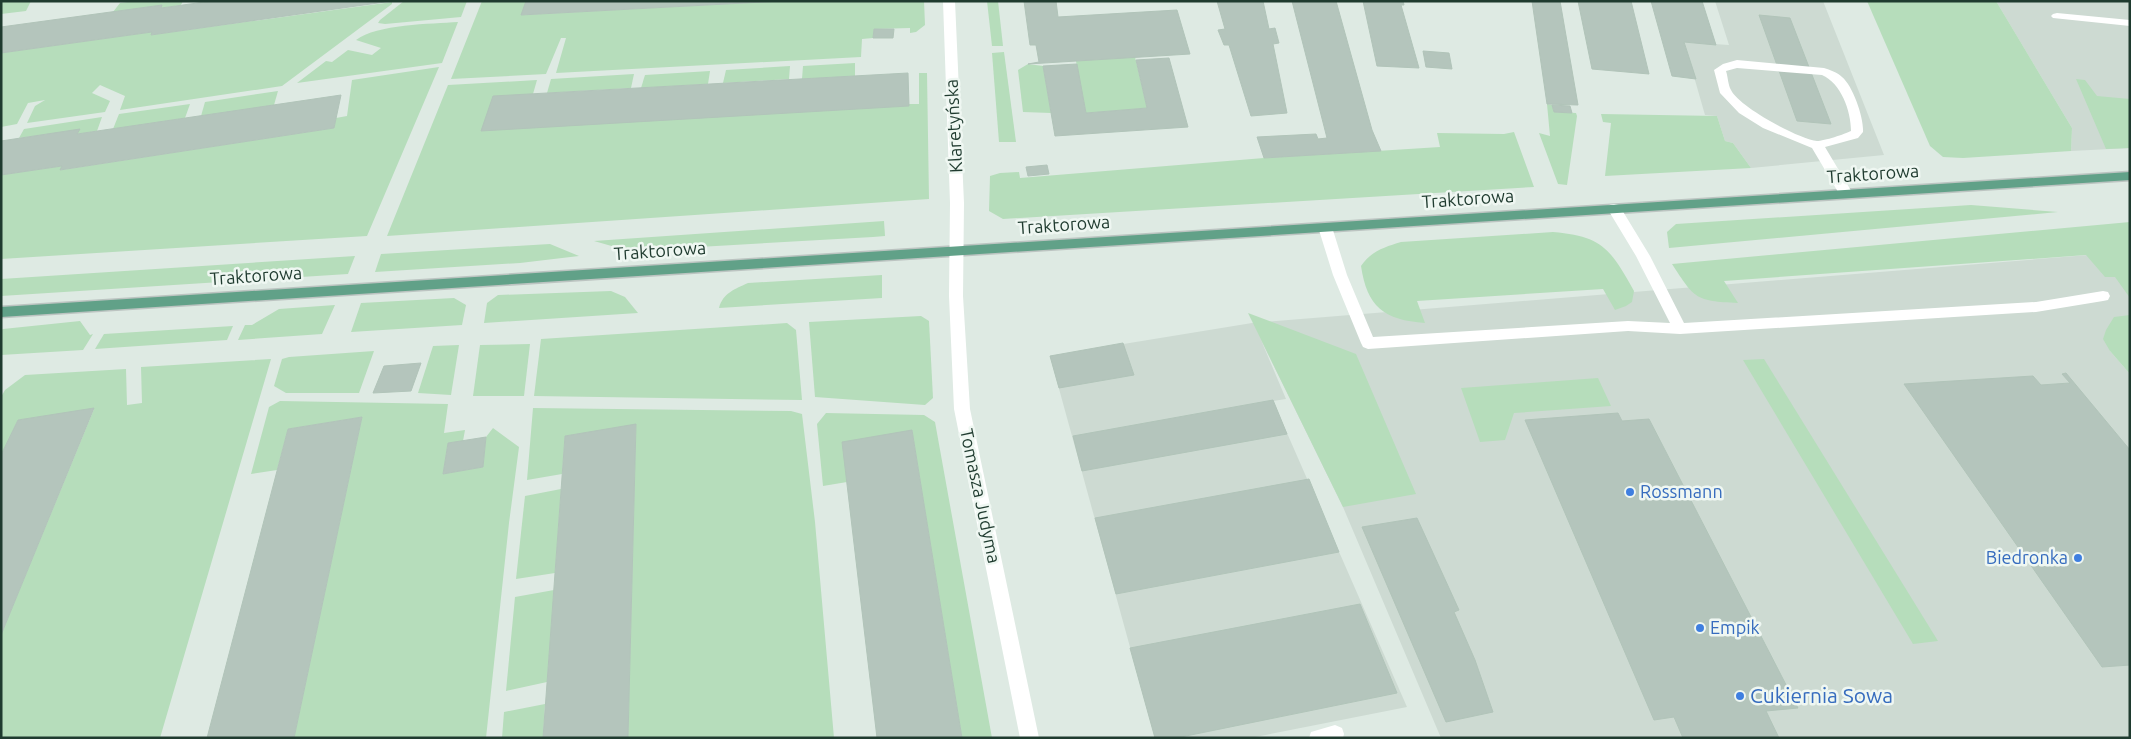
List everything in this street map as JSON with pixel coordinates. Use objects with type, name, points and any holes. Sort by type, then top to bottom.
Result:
[{"type":"main road","name":"Traktorowa","points":[[1,312],[2130,176]]},
{"type":"street","name":"Klaretyńska","points":[[948,1],[957,203],[956,251]]},
{"type":"street","points":[[2056,16],[2130,23]]},
{"type":"street","points":[[1817,145],[1857,132],[1858,126],[1841,82],[1834,76],[1824,72],[1737,64],[1720,70],[1725,91],[1740,110],[1802,140],[1817,145],[1846,194]]},
{"type":"street","points":[[1614,208],[1643,256],[1680,329]]},
{"type":"street","points":[[1325,227],[1340,275],[1368,343],[1628,326],[1680,329],[2036,307],[2103,296]]},
{"type":"street","name":"Tomasza Judyma","points":[[956,251],[962,409],[1030,738]]},
{"type":"shaded area","points":[[1715,1],[1823,1],[1884,155],[1751,168],[1733,143],[1725,141],[1717,116],[1705,115],[1684,42],[1729,45]]},
{"type":"shaded area","points":[[1996,1],[2130,1],[2130,148],[2071,151],[2072,128]]},
{"type":"shaded area","points":[[2101,254],[2130,293],[2130,320],[2110,351],[2130,374],[2130,738],[1441,738],[1343,507],[1261,340],[1286,399],[1273,401],[1407,707],[1250,738],[1155,738],[1050,356],[1252,323]]},
{"type":"green space","points":[[1,1],[31,1],[26,11],[1,14]]},
{"type":"green space","points":[[135,1],[183,1],[181,5],[161,8],[162,5],[113,12],[120,3]]},
{"type":"green space","points":[[404,1],[467,1],[461,17],[385,24],[378,23]]},
{"type":"green space","points":[[482,1],[526,1],[522,15],[782,1],[924,1],[925,25],[916,32],[910,33],[910,28],[874,29],[873,38],[862,39],[861,57],[556,73],[566,38],[561,38],[546,74],[451,79]]},
{"type":"green space","points":[[987,1],[998,1],[1003,46],[992,46]]},
{"type":"green space","points":[[1867,1],[1996,1],[2072,128],[2071,151],[1963,158],[1943,157],[1930,146]]},
{"type":"green space","points":[[392,2],[392,4],[282,86],[120,110],[125,96],[100,85],[92,93],[110,101],[105,112],[27,123],[35,106],[45,100],[28,103],[17,124],[1,127],[1,53],[152,32],[151,35]]},
{"type":"green space","points":[[458,22],[442,63],[297,83],[326,61],[332,62],[348,50],[372,55],[381,48],[356,40],[365,35],[390,28]]},
{"type":"green space","points":[[1004,52],[1016,142],[999,142],[992,53]]},
{"type":"green space","points":[[1135,57],[1147,108],[1086,113],[1076,61]]},
{"type":"green space","points":[[855,63],[855,76],[802,79],[803,66]]},
{"type":"green space","points":[[1028,64],[1043,66],[1051,113],[1023,112],[1018,70]]},
{"type":"green space","points":[[790,66],[789,79],[723,83],[726,70]]},
{"type":"green space","points":[[439,67],[367,236],[1,259],[1,175],[62,166],[61,170],[334,128],[336,118],[347,116],[352,80]]},
{"type":"green space","points":[[710,71],[708,84],[641,88],[645,75]]},
{"type":"green space","points":[[919,73],[927,73],[929,199],[387,236],[448,85],[537,80],[533,94],[919,104]]},
{"type":"green space","points":[[634,74],[631,88],[547,93],[551,79]]},
{"type":"green space","points":[[2076,79],[2085,80],[2097,96],[2130,99],[2130,148],[2106,149]]},
{"type":"green space","points":[[278,91],[274,105],[201,116],[205,102]]},
{"type":"green space","points":[[190,104],[185,118],[113,129],[119,114]]},
{"type":"green space","points":[[1547,104],[1552,105],[1554,112],[1576,113],[1577,116],[1567,185],[1558,184],[1539,133],[1550,136]]},
{"type":"green space","points":[[1601,114],[1717,116],[1725,141],[1733,143],[1751,168],[1605,176],[1611,123],[1603,122]]},
{"type":"green space","points":[[102,117],[97,131],[77,134],[79,130],[19,138],[24,129]]},
{"type":"green space","points":[[1514,132],[1534,187],[1003,219],[989,211],[990,176],[1000,173],[1019,172],[1020,178],[1264,158],[1440,147],[1437,133],[1504,134]]},
{"type":"green space","points":[[1971,205],[2058,212],[1669,248],[1667,232],[1676,224]]},
{"type":"green space","points":[[884,221],[885,236],[873,237],[629,251],[594,241]]},
{"type":"green space","points":[[2130,222],[2130,298],[2115,277],[2105,277],[2086,255],[1724,281],[1738,303],[1713,301],[1698,296],[1686,285],[1672,264]]},
{"type":"green space","points":[[1553,232],[1584,237],[1604,248],[1619,265],[1634,291],[1632,302],[1615,310],[1603,289],[1417,301],[1425,323],[1399,319],[1380,309],[1368,292],[1364,280],[1361,266],[1365,261],[1379,250],[1401,242]]},
{"type":"green space","points":[[550,244],[579,256],[520,263],[375,272],[381,254]]},
{"type":"green space","points":[[355,256],[348,274],[1,296],[1,279]]},
{"type":"green space","points":[[882,275],[882,298],[719,308],[727,295],[748,283]]},
{"type":"green space","points":[[611,291],[625,297],[638,313],[484,323],[487,303],[498,295]]},
{"type":"green space","points":[[454,298],[466,305],[462,325],[351,332],[361,303]]},
{"type":"green space","points":[[335,305],[322,334],[238,340],[245,325],[252,325],[279,309]]},
{"type":"green space","points":[[1248,313],[1356,354],[1416,494],[1343,507]]},
{"type":"green space","points":[[2130,315],[2130,374],[2110,351],[2103,339],[2114,317]]},
{"type":"green space","points":[[921,316],[929,321],[933,398],[925,405],[815,397],[809,322]]},
{"type":"green space","points":[[80,321],[90,335],[93,334],[83,350],[1,355],[1,330],[3,329]]},
{"type":"green space","points":[[787,323],[796,330],[802,400],[534,396],[541,339]]},
{"type":"green space","points":[[233,326],[227,340],[95,349],[104,334]]},
{"type":"green space","points":[[530,344],[524,396],[473,396],[480,345]]},
{"type":"green space","points":[[459,345],[451,395],[418,393],[433,346]]},
{"type":"green space","points":[[374,351],[359,393],[286,393],[274,386],[282,359]]},
{"type":"green space","points":[[271,359],[160,738],[1,738],[1,635],[94,409],[18,420],[1,455],[1,397],[5,390],[25,375],[126,369],[127,405],[142,403],[141,367]]},
{"type":"green space","points":[[1764,359],[1938,641],[1913,644],[1743,360]]},
{"type":"green space","points":[[1598,378],[1611,406],[1514,413],[1505,440],[1480,442],[1461,388]]},
{"type":"green space","points":[[280,401],[448,404],[444,433],[465,430],[463,441],[448,443],[443,474],[483,467],[486,437],[493,428],[519,447],[486,738],[294,738],[362,417],[288,429],[277,470],[251,474],[269,407]]},
{"type":"green space","points":[[533,408],[791,411],[802,414],[815,522],[834,738],[628,738],[636,425],[565,436],[562,474],[527,480]]},
{"type":"green space","points":[[826,413],[924,415],[935,422],[992,738],[962,738],[912,430],[847,482],[823,486],[817,424]]},
{"type":"green space","points":[[561,489],[555,573],[516,579],[525,496]]},
{"type":"green space","points":[[554,590],[547,682],[506,691],[515,597]]},
{"type":"green space","points":[[545,704],[543,738],[502,738],[504,712]]},
{"type":"building","points":[[212,1],[392,1],[151,35],[152,32],[1,53],[1,27],[162,5],[161,8]]},
{"type":"building","points":[[526,1],[782,1],[521,15]]},
{"type":"building","points":[[1024,1],[1056,1],[1058,17],[1177,10],[1190,54],[1028,64],[1039,62],[1036,45],[1030,45]]},
{"type":"building","points":[[1217,1],[1263,1],[1269,29],[1275,28],[1279,43],[1273,44],[1287,113],[1251,116],[1229,45],[1224,45],[1218,30],[1225,29]]},
{"type":"building","points":[[1292,1],[1336,1],[1372,130],[1381,151],[1264,158],[1257,137],[1316,134],[1318,139],[1327,138]]},
{"type":"building","points":[[1363,1],[1403,1],[1404,5],[1401,5],[1419,68],[1377,66]]},
{"type":"building","points":[[1532,1],[1560,1],[1578,105],[1547,104]]},
{"type":"building","points":[[1578,1],[1631,1],[1649,74],[1592,69]]},
{"type":"building","points":[[1651,1],[1702,1],[1716,45],[1684,42],[1696,79],[1672,76]]},
{"type":"building","points":[[1759,15],[1790,18],[1831,124],[1797,121]]},
{"type":"building","points":[[874,29],[894,29],[893,38],[873,38]]},
{"type":"building","points":[[1423,51],[1449,53],[1452,69],[1426,67]]},
{"type":"building","points":[[1169,58],[1188,127],[1055,136],[1043,66],[1077,64],[1086,113],[1147,108],[1136,60]]},
{"type":"building","points":[[908,73],[909,106],[481,131],[493,96]]},
{"type":"building","points":[[341,95],[334,128],[60,170],[62,166],[1,175],[1,141],[80,129],[77,134]]},
{"type":"building","points":[[1552,105],[1570,106],[1572,113],[1554,112]]},
{"type":"building","points":[[1047,165],[1049,174],[1028,176],[1026,167]]},
{"type":"building","points":[[1123,343],[1134,375],[1059,388],[1050,356]]},
{"type":"building","points":[[421,363],[411,391],[373,393],[384,366]]},
{"type":"building","name":"Biedronka","points":[[2066,373],[2130,450],[2130,665],[2102,667],[1904,384],[2033,376],[2041,385],[2070,383],[2062,374]]},
{"type":"building","points":[[1273,400],[1287,434],[1082,471],[1073,436]]},
{"type":"building","points":[[94,408],[1,635],[1,455],[18,420]]},
{"type":"building","points":[[1618,413],[1622,421],[1649,419],[1798,708],[1766,711],[1779,738],[1683,738],[1674,717],[1654,720],[1525,420]]},
{"type":"building","points":[[362,417],[294,738],[207,738],[288,429]]},
{"type":"building","points":[[636,424],[628,738],[543,738],[565,436]]},
{"type":"building","points":[[912,430],[962,738],[877,738],[842,442]]},
{"type":"building","points":[[486,437],[483,467],[443,474],[448,443]]},
{"type":"building","points":[[1309,479],[1339,552],[1116,594],[1095,518]]},
{"type":"building","points":[[1417,518],[1459,610],[1454,612],[1475,660],[1493,712],[1446,722],[1362,527]]},
{"type":"building","points":[[1360,604],[1397,693],[1176,738],[1155,738],[1130,648]]},
{"type":"place","name":"Rossmann","points":[[1630,492]]},
{"type":"place","name":"Biedronka","points":[[2078,558]]},
{"type":"place","name":"Empik","points":[[1700,628]]},
{"type":"place","name":"Cukiernia Sowa","points":[[1740,696]]}]
